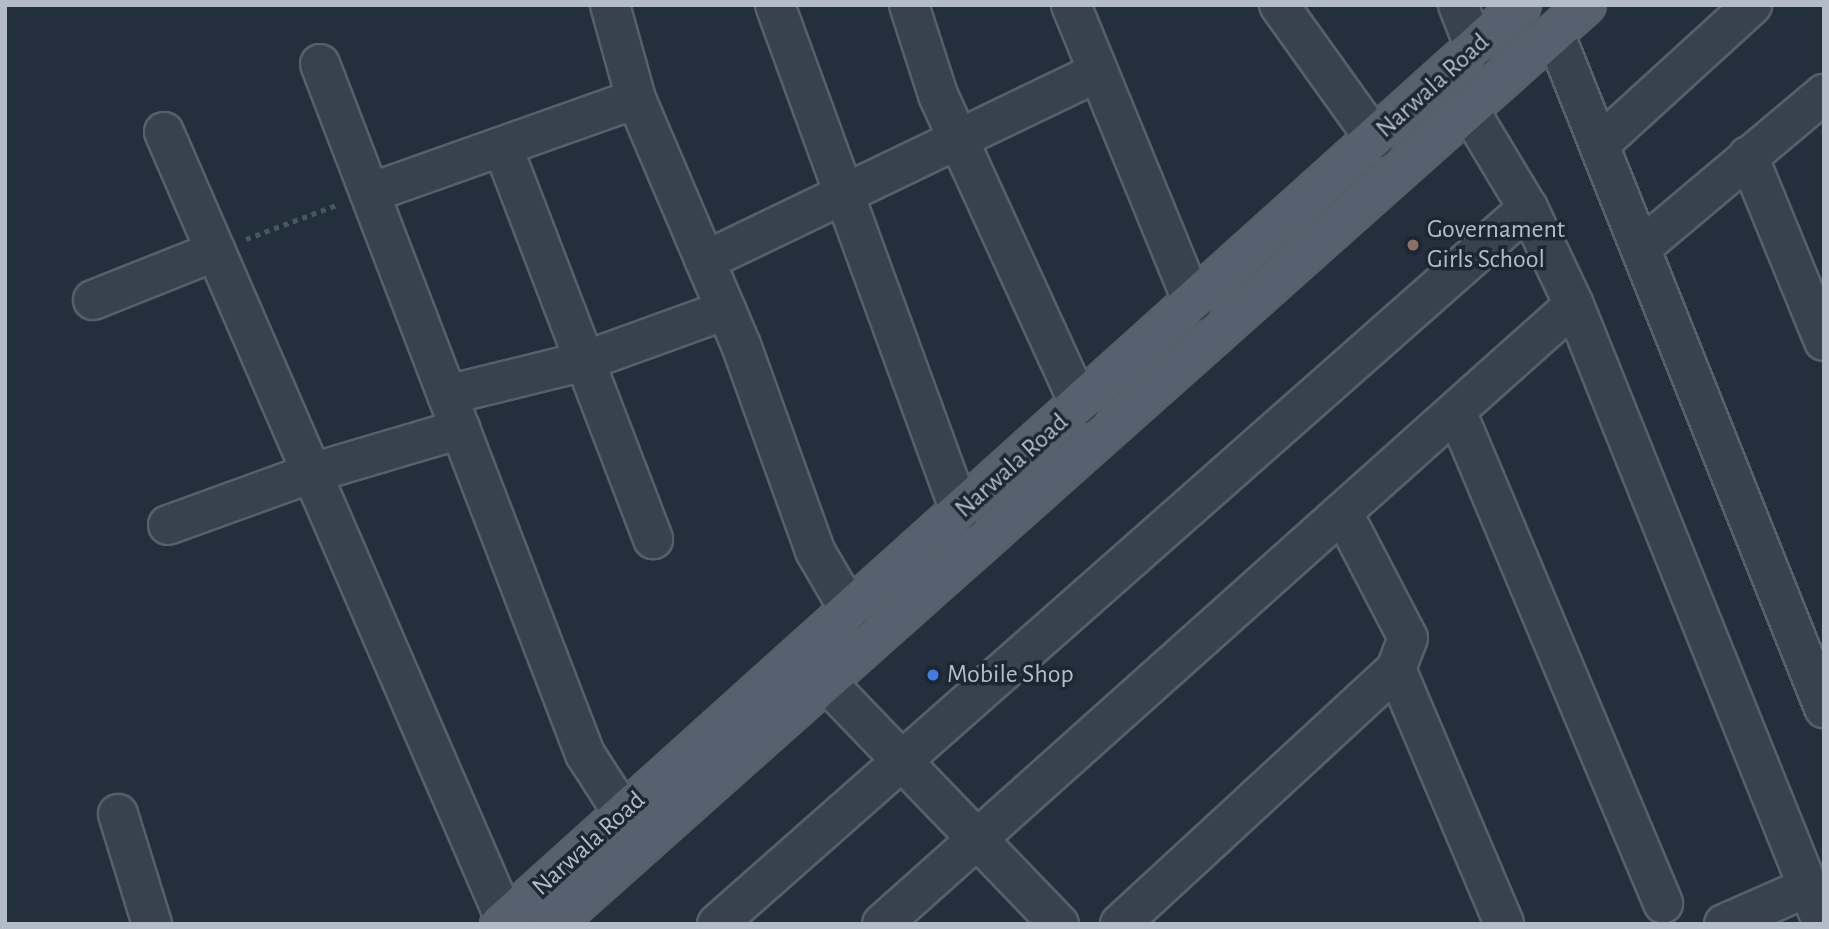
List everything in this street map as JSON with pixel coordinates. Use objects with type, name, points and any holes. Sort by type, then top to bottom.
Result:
[{"type":"main road","name":"Narwala Road","points":[[502,921],[1080,405],[1521,5]]},
{"type":"main road","points":[[554,924],[1586,5]]},
{"type":"street","points":[[610,5],[636,99],[726,310],[815,551],[850,611]]},
{"type":"street","points":[[775,5],[960,511]]},
{"type":"street","points":[[909,5],[958,139],[1080,405]]},
{"type":"street","points":[[1071,5],[1096,73],[1193,303]]},
{"type":"street","points":[[1279,5],[1375,139]]},
{"type":"street","points":[[1458,5],[1475,48]]},
{"type":"street","points":[[1600,144],[1752,5]]},
{"type":"street","points":[[1555,35],[1642,247],[1824,708]]},
{"type":"street","points":[[320,64],[585,754],[623,813]]},
{"type":"street","points":[[705,261],[843,191],[1096,73]]},
{"type":"street","points":[[1642,247],[1824,94]]},
{"type":"street","points":[[370,192],[503,148],[636,99]]},
{"type":"street","points":[[1469,110],[1528,208],[1574,305],[1823,924]]},
{"type":"street","points":[[164,132],[502,921]]},
{"type":"street","points":[[503,148],[653,540]]},
{"type":"street","points":[[1748,156],[1824,341]]},
{"type":"street","points":[[717,924],[899,760],[1528,208]]},
{"type":"street","points":[[93,300],[216,251]]},
{"type":"street","points":[[882,924],[974,838],[1457,413],[1574,305]]},
{"type":"street","points":[[447,395],[585,361],[726,310]]},
{"type":"street","points":[[1457,413],[1663,903]]},
{"type":"street","points":[[168,525],[312,473],[461,429]]},
{"type":"street","points":[[1120,924],[1396,669],[1408,638],[1343,513]]},
{"type":"street","points":[[1396,669],[1504,924]]},
{"type":"street","points":[[826,682],[1059,924]]},
{"type":"street","points":[[118,814],[152,924]]},
{"type":"street","points":[[1724,924],[1808,887]]},
{"type":"path","points":[[216,251],[370,192]]},
{"type":"place","name":"Governament Girls School","points":[[1413,245]]},
{"type":"place","name":"Mobile Shop","points":[[933,675]]}]
